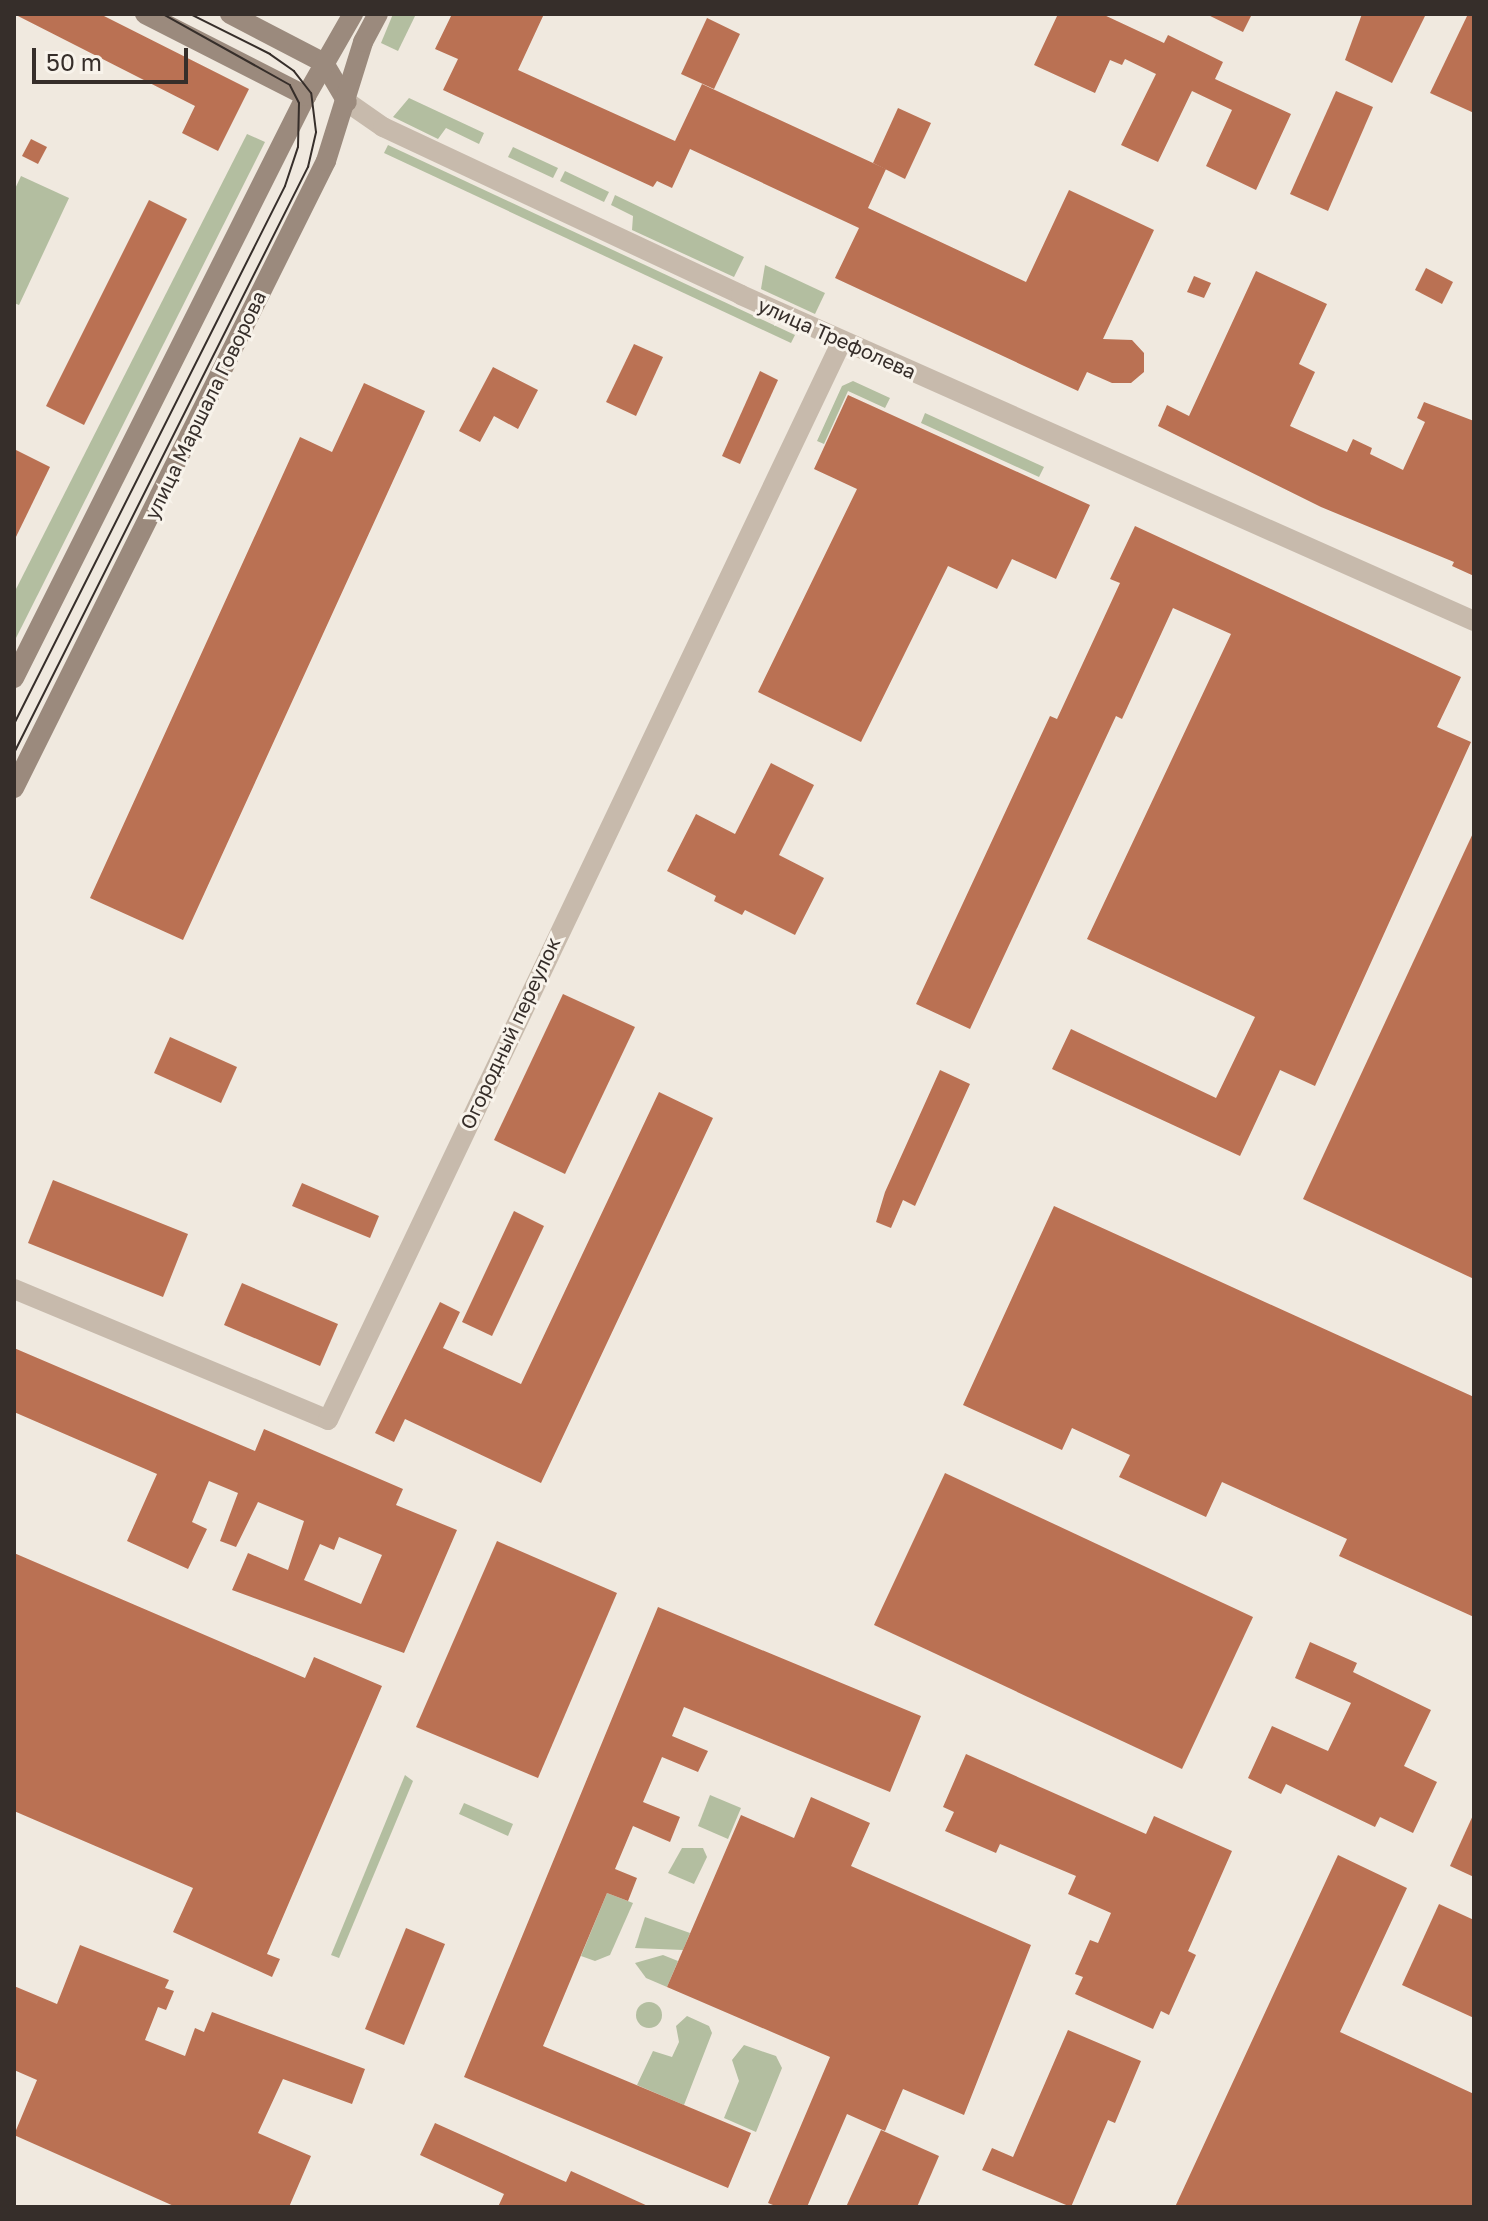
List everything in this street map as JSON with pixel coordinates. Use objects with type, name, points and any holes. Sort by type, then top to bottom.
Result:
[{"type":"main road","points":[[145,14],[306,96]]},
{"type":"main road","points":[[230,14],[324,63]]},
{"type":"main road","points":[[14,678],[306,96],[353,14]]},
{"type":"main road","name":"улица Маршала Говорова","points":[[14,788],[326,161],[347,102],[363,42],[378,14]]},
{"type":"main road","name":"улица Трефолева","points":[[324,63],[347,102]]},
{"type":"street","name":"улица Трефолева","points":[[347,102],[383,127],[842,341],[1131,464],[1474,621]]},
{"type":"street","name":"Огородный переулок","points":[[14,1289],[328,1420],[842,341]]},
{"type":"green space","points":[[393,14],[416,14],[398,51],[381,43]]},
{"type":"green space","points":[[409,98],[484,133],[479,144],[446,128],[438,139],[393,117]]},
{"type":"green space","points":[[247,134],[265,142],[14,642],[14,593]]},
{"type":"green space","points":[[388,145],[795,335],[791,343],[384,153]]},
{"type":"green space","points":[[513,147],[558,168],[553,178],[508,157]]},
{"type":"green space","points":[[565,171],[609,192],[604,202],[560,181]]},
{"type":"green space","points":[[21,176],[69,198],[19,305],[14,303],[14,191]]},
{"type":"green space","points":[[615,195],[744,257],[734,277],[632,230],[633,216],[611,205]]},
{"type":"green space","points":[[765,265],[825,293],[815,314],[761,289]]},
{"type":"green space","points":[[853,381],[890,398],[885,408],[848,391],[824,444],[817,441],[842,386]]},
{"type":"green space","points":[[925,413],[1044,467],[1039,477],[921,423]]},
{"type":"green space","points":[[405,1775],[413,1781],[339,1958],[331,1955]]},
{"type":"green space","points":[[710,1795],[741,1808],[728,1839],[698,1826]]},
{"type":"green space","points":[[464,1803],[513,1824],[508,1836],[459,1814]]},
{"type":"green space","points":[[682,1848],[703,1848],[707,1857],[694,1884],[668,1873]]},
{"type":"green space","points":[[607,1893],[633,1903],[610,1955],[595,1961],[581,1956]]},
{"type":"green space","points":[[645,1917],[690,1933],[683,1950],[635,1948]]},
{"type":"green space","points":[[663,1955],[678,1961],[667,1987],[646,1978],[635,1963]]},
{"type":"green space","points":[[649,2002],[658,2006],[662,2015],[658,2024],[649,2028],[640,2024],[636,2015],[640,2006]]},
{"type":"green space","points":[[687,2016],[709,2026],[712,2033],[684,2105],[637,2085],[653,2051],[672,2057],[679,2042],[676,2026]]},
{"type":"green space","points":[[744,2045],[776,2056],[782,2068],[756,2132],[724,2118],[739,2081],[732,2060]]},
{"type":"building","points":[[14,14],[100,14],[249,89],[218,151],[182,133],[195,106]]},
{"type":"building","points":[[452,14],[544,14],[518,70],[675,141],[702,84],[886,169],[868,208],[1026,282],[1069,190],[1154,230],[1103,339],[1132,340],[1144,353],[1144,372],[1131,383],[1112,383],[1087,372],[1078,391],[835,278],[859,228],[690,149],[672,188],[657,181],[653,187],[443,90],[458,59],[435,49]]},
{"type":"building","points":[[1058,14],[1102,14],[1164,43],[1168,35],[1223,62],[1215,79],[1291,114],[1256,190],[1206,166],[1232,110],[1192,91],[1158,162],[1121,145],[1156,74],[1125,59],[1122,65],[1110,60],[1095,93],[1034,65]]},
{"type":"building","points":[[1206,14],[1252,14],[1243,32]]},
{"type":"building","points":[[1362,14],[1426,14],[1392,83],[1345,60]]},
{"type":"building","points":[[1468,14],[1474,14],[1474,113],[1430,93]]},
{"type":"building","points":[[707,18],[740,34],[714,89],[681,74]]},
{"type":"building","points":[[1336,91],[1373,107],[1328,211],[1290,194]]},
{"type":"building","points":[[898,108],[931,123],[905,179],[873,163]]},
{"type":"building","points":[[31,139],[47,147],[38,164],[22,156]]},
{"type":"building","points":[[149,200],[187,219],[84,425],[46,406]]},
{"type":"building","points":[[1426,268],[1453,282],[1442,304],[1415,290]]},
{"type":"building","points":[[1256,271],[1327,304],[1299,364],[1315,372],[1290,426],[1347,452],[1353,439],[1372,448],[1370,454],[1403,470],[1425,422],[1417,418],[1424,402],[1474,421],[1474,576],[1452,566],[1454,562],[1321,507],[1158,426],[1167,405],[1189,416]]},
{"type":"building","points":[[1194,276],[1211,283],[1204,298],[1187,292]]},
{"type":"building","points":[[634,344],[663,357],[636,416],[606,402]]},
{"type":"building","points":[[493,367],[538,390],[518,429],[494,416],[480,442],[459,431]]},
{"type":"building","points":[[760,371],[778,380],[740,464],[722,456]]},
{"type":"building","points":[[364,383],[425,411],[183,940],[90,898],[300,437],[332,452]]},
{"type":"building","points":[[848,395],[1090,505],[1056,579],[1012,559],[997,589],[948,566],[861,742],[758,692],[857,489],[814,469]]},
{"type":"building","points":[[14,449],[50,467],[14,541]]},
{"type":"building","points":[[1135,526],[1461,677],[1437,727],[1471,742],[1315,1086],[1280,1070],[1240,1156],[1052,1069],[1071,1029],[1216,1098],[1255,1017],[1087,939],[1231,634],[1173,608],[1122,719],[1116,716],[970,1029],[916,1004],[1050,716],[1057,719],[1120,583],[1110,579]]},
{"type":"building","points":[[771,763],[814,785],[779,855],[824,878],[795,935],[745,910],[742,915],[714,901],[716,896],[667,871],[696,814],[735,834]]},
{"type":"building","points":[[1474,831],[1474,1279],[1303,1199]]},
{"type":"building","points":[[563,994],[635,1027],[565,1174],[494,1140]]},
{"type":"building","points":[[170,1037],[237,1067],[221,1103],[154,1073]]},
{"type":"building","points":[[940,1070],[970,1084],[915,1206],[903,1200],[891,1228],[876,1222],[885,1192]]},
{"type":"building","points":[[659,1092],[713,1118],[541,1483],[405,1419],[394,1442],[375,1433],[440,1302],[460,1312],[443,1348],[521,1384]]},
{"type":"building","points":[[53,1180],[188,1234],[163,1297],[28,1243]]},
{"type":"building","points":[[302,1183],[379,1216],[370,1238],[292,1206]]},
{"type":"building","points":[[1054,1206],[1474,1397],[1474,1617],[1339,1556],[1347,1539],[1222,1482],[1206,1517],[1119,1477],[1130,1455],[1072,1428],[1062,1450],[963,1405]]},
{"type":"building","points":[[514,1211],[544,1226],[492,1336],[462,1322]]},
{"type":"building","points":[[242,1283],[338,1324],[320,1366],[224,1325]]},
{"type":"building","points":[[14,1348],[255,1451],[264,1429],[403,1489],[396,1505],[457,1530],[404,1653],[232,1590],[248,1553],[288,1570],[304,1521],[258,1502],[236,1547],[220,1541],[238,1493],[209,1481],[192,1522],[207,1529],[188,1569],[127,1541],[157,1474],[14,1412]],"holes":[[[339,1537],[382,1555],[361,1604],[304,1580],[320,1544],[334,1550]]]},
{"type":"building","points":[[945,1473],[1253,1617],[1182,1769],[874,1625]]},
{"type":"building","points":[[497,1541],[617,1593],[538,1778],[416,1727]]},
{"type":"building","points":[[14,1553],[305,1678],[314,1657],[382,1686],[267,1954],[280,1959],[272,1977],[173,1932],[193,1888],[14,1811]]},
{"type":"building","points":[[658,1607],[921,1716],[890,1792],[684,1707],[672,1736],[708,1751],[698,1772],[662,1757],[643,1802],[680,1817],[670,1842],[633,1826],[615,1869],[637,1878],[628,1901],[607,1893],[543,2046],[751,2133],[728,2188],[464,2077]]},
{"type":"building","points":[[1310,1642],[1357,1663],[1353,1672],[1431,1710],[1404,1766],[1437,1782],[1413,1833],[1380,1817],[1375,1827],[1286,1784],[1281,1794],[1248,1778],[1272,1726],[1328,1751],[1351,1703],[1295,1678]]},
{"type":"building","points":[[966,1754],[1146,1834],[1154,1816],[1232,1851],[1188,1951],[1196,1955],[1169,2015],[1161,2011],[1153,2029],[1075,1994],[1083,1977],[1075,1974],[1090,1940],[1098,1943],[1111,1913],[1068,1894],[1076,1876],[1000,1844],[996,1853],[945,1831],[954,1812],[943,1807]]},
{"type":"building","points":[[811,1797],[870,1823],[851,1866],[1031,1945],[964,2115],[903,2089],[885,2131],[847,2114],[807,2207],[778,2207],[768,2203],[830,2057],[667,1987],[741,1815],[794,1838]]},
{"type":"building","points":[[1474,1813],[1474,1877],[1450,1866]]},
{"type":"building","points":[[1338,1855],[1407,1888],[1340,2032],[1474,2094],[1474,2207],[1175,2207]]},
{"type":"building","points":[[1439,1904],[1474,1920],[1474,2018],[1402,1985]]},
{"type":"building","points":[[406,1928],[445,1944],[404,2045],[365,2029]]},
{"type":"building","points":[[80,1945],[169,1980],[165,1988],[174,1991],[166,2010],[158,2007],[145,2040],[185,2056],[195,2028],[204,2032],[212,2012],[365,2069],[352,2104],[283,2079],[258,2133],[311,2156],[289,2207],[176,2207],[14,2135],[37,2080],[14,2070],[14,1986],[57,2004]]},
{"type":"building","points":[[1068,2030],[1141,2061],[1115,2123],[1108,2120],[1071,2207],[982,2170],[992,2148],[1013,2157]]},
{"type":"building","points":[[435,2123],[566,2182],[571,2171],[650,2207],[498,2207],[504,2194],[420,2155]]},
{"type":"building","points":[[881,2130],[939,2156],[917,2207],[846,2207]]},
{"type":"tram line","points":[[14,724],[285,186],[298,147],[299,103],[290,85],[163,14]]},
{"type":"tram line","points":[[14,753],[308,167],[316,132],[311,93],[294,71],[270,54],[190,14]]}]
